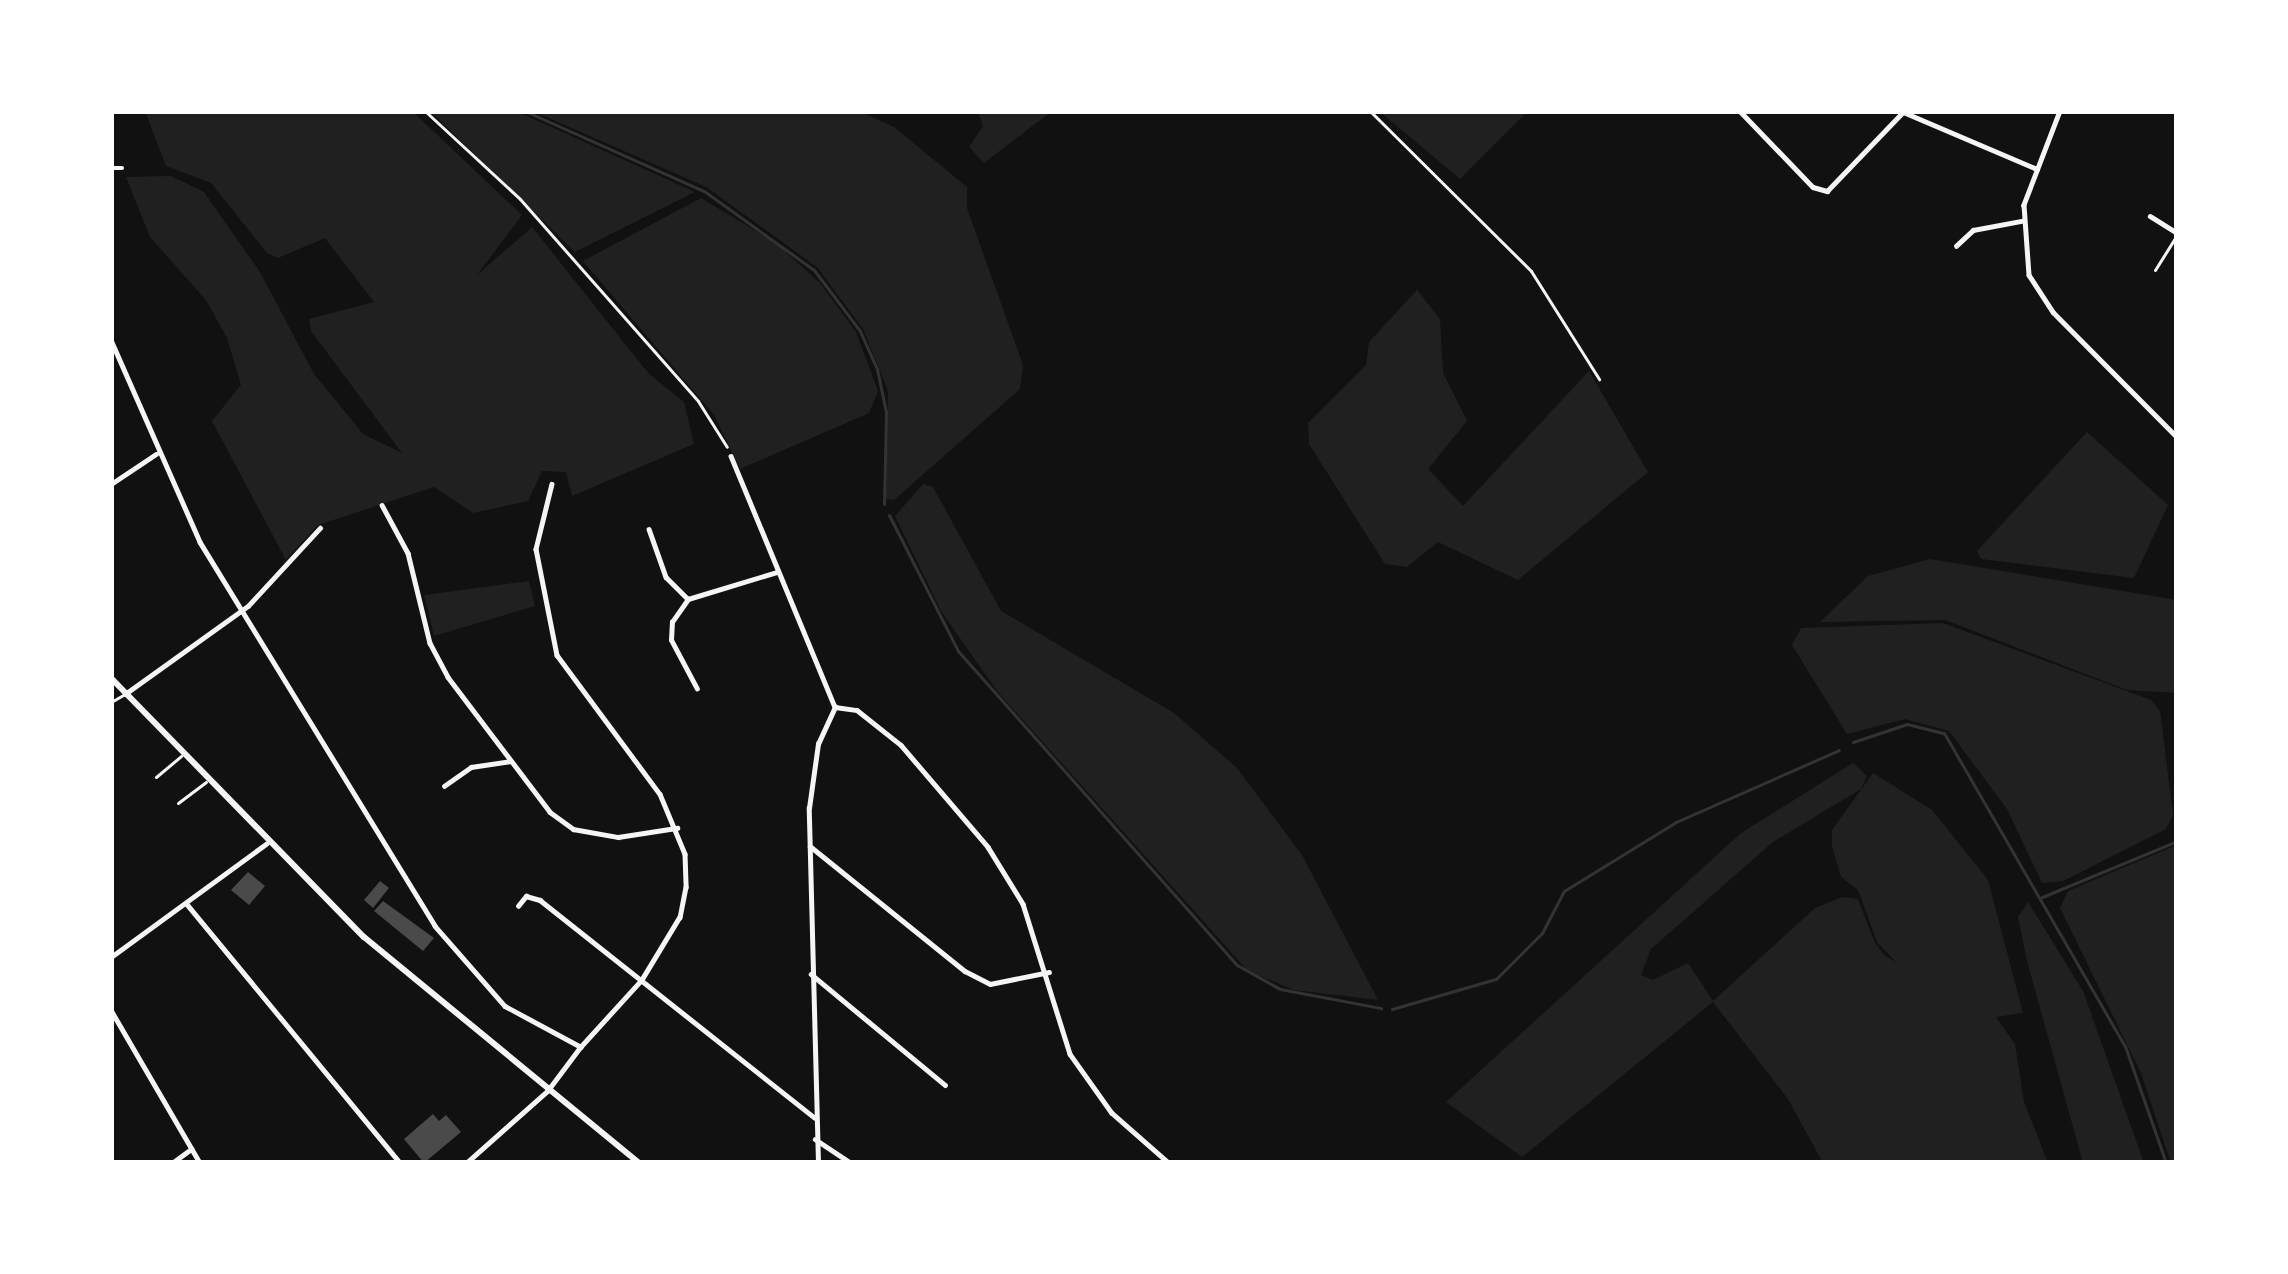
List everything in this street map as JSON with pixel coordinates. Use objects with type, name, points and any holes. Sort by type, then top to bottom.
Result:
[{"type":"main road","points":[[111,678],[266,844],[548,1091],[639,1163]]},
{"type":"street","points":[[1740,111],[1813,187],[1827,191],[1902,112],[2037,169]]},
{"type":"street","points":[[2060,111],[2021,221],[2038,293],[2177,437]]},
{"type":"street","points":[[111,168],[122,168]]},
{"type":"street","points":[[2150,216],[2177,234]]},
{"type":"street","points":[[1956,246],[1972,230],[2021,221]]},
{"type":"street","points":[[111,340],[156,454],[241,611],[459,960],[530,1024],[581,1047]]},
{"type":"street","points":[[111,484],[156,454]]},
{"type":"street","points":[[731,456],[836,707],[814,762],[808,844],[818,1163]]},
{"type":"street","points":[[467,1163],[548,1091],[642,980],[680,917],[686,887],[676,828],[660,794],[557,655],[536,550],[552,484]]},
{"type":"street","points":[[382,506],[408,553],[430,643],[512,761],[573,829],[632,837],[676,828]]},
{"type":"street","points":[[124,694],[241,611],[320,528]]},
{"type":"street","points":[[650,529],[666,577],[688,599]]},
{"type":"street","points":[[697,688],[670,640],[672,622],[688,599],[777,572]]},
{"type":"street","points":[[836,707],[857,710],[901,745],[988,847],[1023,904],[1083,1076],[1169,1163]]},
{"type":"street","points":[[443,786],[471,767],[512,761]]},
{"type":"street","points":[[111,957],[266,844]]},
{"type":"street","points":[[808,844],[964,971],[990,984],[1048,972]]},
{"type":"street","points":[[518,906],[526,896],[540,900],[814,1117]]},
{"type":"street","points":[[185,903],[400,1163]]},
{"type":"street","points":[[811,974],[945,1085]]},
{"type":"street","points":[[111,1010],[200,1163]]},
{"type":"street","points":[[815,1139],[851,1163]]},
{"type":"street","points":[[172,1163],[191,1150]]},
{"type":"lane","points":[[2156,270],[2177,234]]},
{"type":"lane","points":[[111,702],[124,694]]},
{"type":"lane","points":[[156,777],[182,757]]},
{"type":"lane","points":[[178,803],[206,782]]},
{"type":"path","points":[[424,111],[574,260],[706,411],[731,456]]},
{"type":"path","points":[[1370,111],[1531,271],[1599,379]]},
{"type":"shaded area","points":[[145,111],[412,111],[522,215],[477,275],[532,227],[649,374],[684,402],[694,444],[572,496],[566,472],[542,471],[528,501],[473,513],[434,487],[318,525],[286,560],[212,421],[241,385],[227,338],[206,300],[150,237],[126,177],[171,176],[204,192],[260,272],[314,374],[363,434],[402,453],[311,331],[309,319],[374,302],[325,238],[278,258],[267,253],[211,183],[166,166]]},
{"type":"shaded area","points":[[430,111],[516,111],[695,192],[575,252]]},
{"type":"shaded area","points":[[533,111],[859,111],[894,127],[967,187],[967,208],[1023,365],[1020,389],[894,500],[886,499],[888,391],[863,329],[817,267],[706,187]]},
{"type":"shaded area","points":[[978,111],[1052,111],[984,163],[969,147],[983,126]]},
{"type":"shaded area","points":[[1379,111],[1528,111],[1460,179]]},
{"type":"shaded area","points":[[701,198],[776,243],[820,283],[856,332],[878,391],[869,413],[740,469],[714,415],[583,261]]},
{"type":"shaded area","points":[[1417,290],[1440,319],[1443,373],[1467,421],[1428,469],[1463,506],[1589,371],[1648,472],[1518,580],[1438,542],[1407,567],[1385,564],[1309,444],[1308,423],[1366,365],[1369,342]]},
{"type":"shaded area","points":[[2087,432],[2168,505],[2134,578],[1981,559],[1977,551]]},
{"type":"shaded area","points":[[923,484],[933,487],[1001,611],[1174,713],[1237,768],[1302,855],[1378,1000],[1294,990],[1248,971],[997,691],[941,611],[895,516]]},
{"type":"shaded area","points":[[1930,559],[2177,600],[2177,693],[2127,690],[1945,620],[1820,622],[1868,576]]},
{"type":"shaded area","points":[[529,581],[535,606],[434,636],[424,595]]},
{"type":"shaded area","points":[[1943,623],[2151,700],[2160,711],[2173,815],[2166,829],[2063,881],[2042,883],[2007,809],[1949,731],[1905,719],[1847,734],[1792,645],[1801,628]]},
{"type":"shaded area","points":[[1853,763],[1867,776],[1861,789],[1773,842],[1651,949],[1641,975],[1653,980],[1688,963],[1713,1001],[1815,908],[1842,897],[1858,899],[1875,943],[1896,962],[1877,942],[1858,890],[1841,877],[1832,846],[1832,830],[1873,773],[1932,810],[1988,880],[2023,1013],[1996,1017],[2015,1044],[2024,1102],[2048,1163],[1823,1163],[1788,1099],[1713,1002],[1522,1157],[1446,1102],[1741,833]]},
{"type":"shaded area","points":[[2177,845],[2177,1163],[2171,1163],[2141,1073],[2060,908],[2068,891]]},
{"type":"shaded area","points":[[2028,902],[2083,991],[2144,1163],[2083,1163],[2027,961],[2018,917]]},
{"type":"building","points":[[248,872],[265,886],[249,905],[231,890]]},
{"type":"building","points":[[380,881],[389,888],[373,908],[364,900]]},
{"type":"building","points":[[383,901],[434,938],[423,951],[374,911]]},
{"type":"building","points":[[433,1114],[439,1121],[446,1115],[461,1132],[424,1163],[404,1139]]},
{"type":"waterway","points":[[525,111],[704,191],[814,270],[860,331],[877,369],[886,412],[884,504]]},
{"type":"waterway","points":[[889,515],[958,651],[1237,965],[1280,989],[1381,1008]]},
{"type":"waterway","points":[[1853,742],[1907,724],[1944,733],[2125,1046],[2166,1163]]},
{"type":"waterway","points":[[1392,1009],[1496,979],[1542,933],[1564,891],[1676,822],[1839,750]]},
{"type":"waterway","points":[[2042,897],[2177,841]]}]
